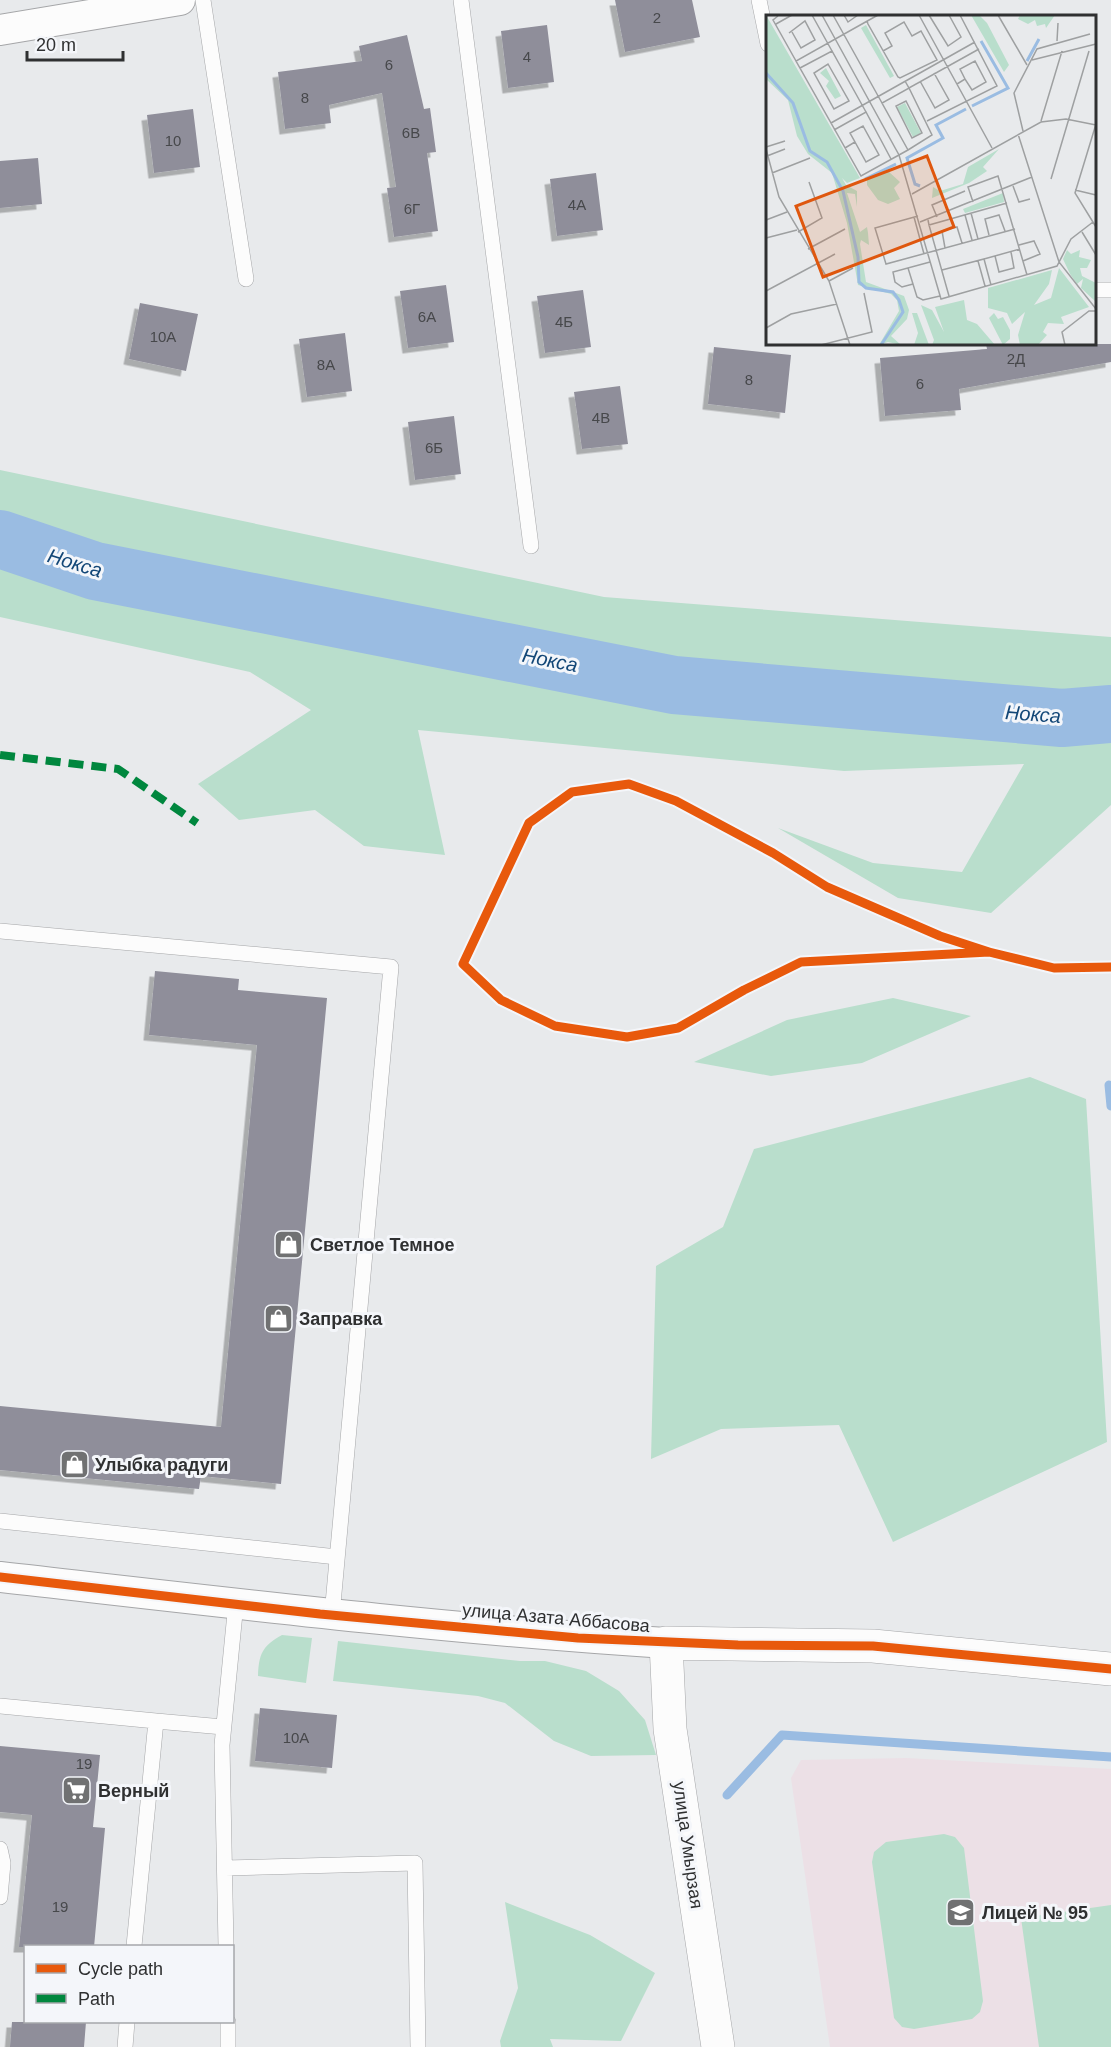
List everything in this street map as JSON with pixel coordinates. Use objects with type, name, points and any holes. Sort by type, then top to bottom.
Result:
[{"type":"street","points":[[0,30],[180,0]]},
{"type":"street","name":"улица Азата Аббасова","points":[[0,1577],[332,1615],[578,1638],[666,1643],[873,1646],[1111,1669]]},
{"type":"street","name":"улица Умырзая","points":[[666,1643],[670,1729],[718,2047]]},
{"type":"lane","points":[[202,0],[246,279]]},
{"type":"lane","points":[[461,0],[531,546]]},
{"type":"lane","points":[[759,0],[766,34]]},
{"type":"lane","points":[[0,931],[391,967],[332,1615]]},
{"type":"lane","points":[[0,1521],[338,1557]]},
{"type":"lane","points":[[226,1945],[223,1727],[236,1603]]},
{"type":"lane","points":[[0,1706],[223,1727]]},
{"type":"lane","points":[[134,1945],[156,1721]]},
{"type":"lane","points":[[0,1849],[3,1863],[0,1897]]},
{"type":"lane","points":[[225,1868],[415,1863],[418,2047]]},
{"type":"lane","points":[[125,2047],[127,2023]]},
{"type":"lane","points":[[228,2023],[228,2047]]},
{"type":"shaded area","name":"Лицей № 95","points":[[906,1758],[1111,1769],[1111,2047],[830,2047],[791,1778],[801,1760]]},
{"type":"green space","points":[[0,470],[604,597],[1111,637],[1111,805],[991,913],[898,898],[778,828],[873,863],[962,872],[1024,764],[844,771],[418,730],[445,855],[364,846],[315,810],[239,820],[198,784],[311,710],[250,672],[0,617]]},
{"type":"green space","points":[[893,998],[971,1016],[862,1063],[771,1076],[694,1062],[787,1020]]},
{"type":"green space","points":[[1030,1077],[1086,1099],[1107,1442],[893,1542],[839,1425],[721,1429],[651,1459],[656,1266],[723,1227],[754,1149]]},
{"type":"green space","points":[[282,1635],[312,1638],[306,1683],[258,1676],[263,1651]]},
{"type":"green space","points":[[338,1641],[520,1661],[545,1661],[586,1671],[619,1691],[645,1720],[656,1755],[591,1756],[554,1741],[505,1703],[478,1696],[333,1681]]},
{"type":"green space","points":[[944,1834],[955,1837],[964,1848],[983,2001],[980,2012],[972,2019],[914,2029],[902,2027],[894,2018],[872,1862],[874,1852],[886,1842]]},
{"type":"green space","points":[[505,1902],[590,1935],[655,1973],[621,2041],[550,2039],[553,2047],[501,2047],[500,2041],[518,1988]]},
{"type":"green space","points":[[1111,1905],[1111,2047],[1039,2047],[1021,1918]]},
{"type":"building","points":[[615,0],[692,0],[700,37],[625,52]]},
{"type":"building","points":[[547,25],[554,82],[508,88],[501,31]]},
{"type":"building","points":[[407,35],[424,109],[430,108],[436,152],[427,153],[438,231],[394,237],[387,188],[396,187],[382,93],[329,105],[331,123],[285,129],[278,72],[362,61],[359,46]]},
{"type":"building","points":[[193,109],[200,167],[154,173],[147,115]]},
{"type":"building","points":[[38,158],[42,204],[0,208],[0,161]]},
{"type":"building","points":[[596,173],[603,230],[557,236],[550,179]]},
{"type":"building","points":[[446,285],[454,342],[408,348],[400,291]]},
{"type":"building","points":[[583,290],[591,347],[545,353],[537,296]]},
{"type":"building","points":[[140,303],[198,314],[186,371],[129,359]]},
{"type":"building","points":[[345,333],[352,391],[307,397],[299,339]]},
{"type":"building","points":[[1111,344],[1111,362],[959,389],[961,410],[885,416],[880,358],[987,349],[986,345]]},
{"type":"building","points":[[714,347],[791,355],[785,413],[708,404]]},
{"type":"building","points":[[620,386],[628,444],[582,449],[574,392]]},
{"type":"building","points":[[454,416],[461,474],[415,480],[408,422]]},
{"type":"building","points":[[155,971],[239,979],[238,990],[327,998],[281,1484],[201,1476],[199,1489],[0,1470],[0,1406],[221,1427],[257,1045],[149,1035]]},
{"type":"building","points":[[260,1708],[337,1715],[332,1768],[255,1761]]},
{"type":"building","points":[[0,1746],[100,1755],[93,1827],[105,1828],[94,1945],[24,1945],[24,1947],[19,1947],[32,1815],[0,1812]]},
{"type":"building","points":[[12,2022],[86,2023],[84,2047],[10,2047]]},
{"type":"waterway","name":"Нокса","points":[[0,539],[95,571],[674,685],[1062,718],[1111,714]]},
{"type":"waterway","points":[[1109,1085],[1111,1106]]},
{"type":"waterway","points":[[727,1795],[782,1735],[1111,1757]]},
{"type":"marked path","points":[[0,755],[118,769],[197,823]]},
{"type":"cycle path","points":[[989,952],[801,962],[744,990],[678,1028],[627,1037],[555,1026],[501,1000],[463,964],[529,823],[572,792],[629,784],[676,801],[773,853],[827,887],[940,936],[989,952],[1054,968],[1111,967]]},
{"type":"cycle path","points":[[0,1577],[320,1614],[578,1638],[738,1645],[873,1646],[1111,1669]]},
{"type":"place","name":"Светлое Темное","points":[[289,1245]]},
{"type":"place","name":"Заправка","points":[[278,1319]]},
{"type":"place","name":"Улыбка радуги","points":[[74,1465]]},
{"type":"place","name":"Верный","points":[[77,1791]]},
{"type":"place","name":"Лицей № 95","points":[[961,1913]]}]
